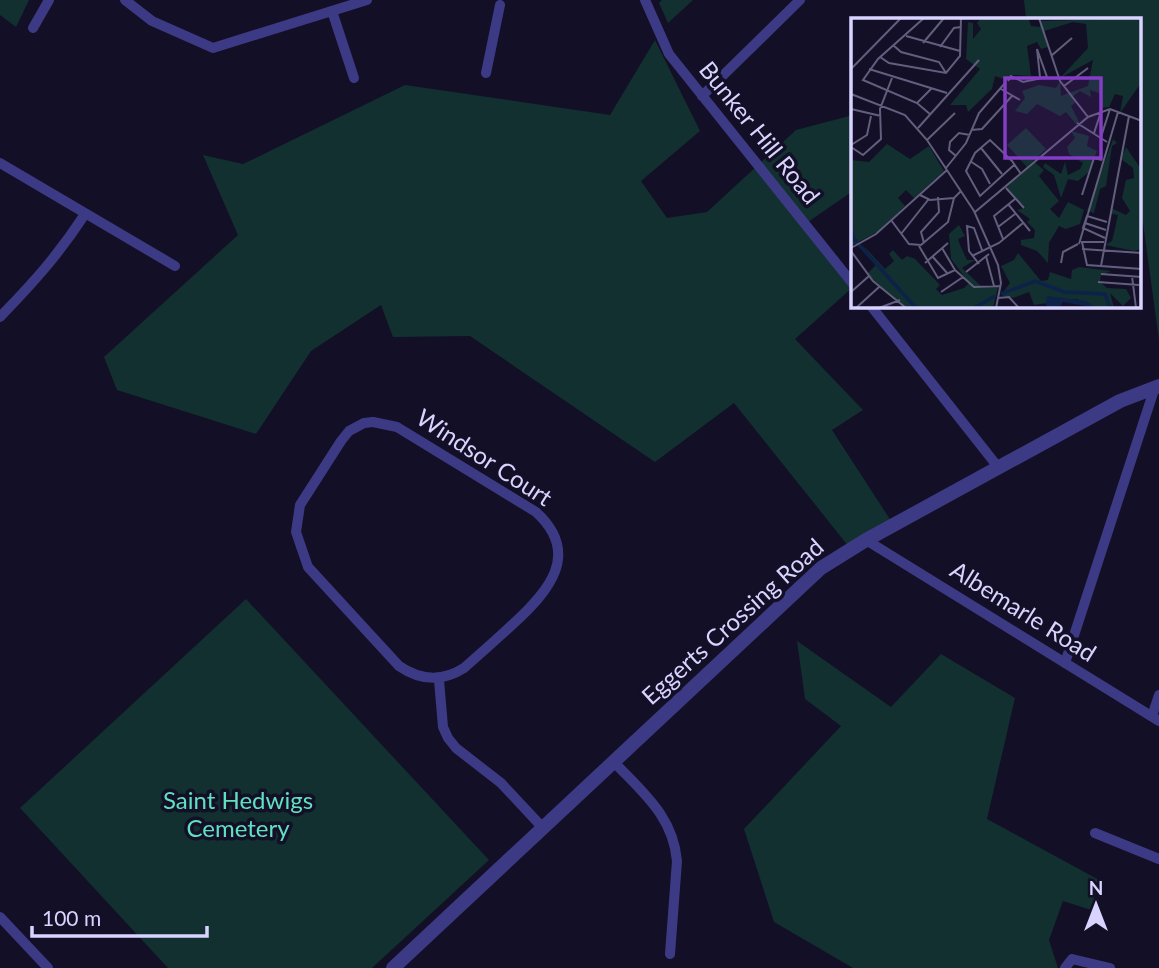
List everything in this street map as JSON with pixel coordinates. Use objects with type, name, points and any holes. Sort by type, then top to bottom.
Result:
[{"type":"street","points":[[33,28],[49,0]]},
{"type":"street","points":[[125,0],[152,21],[213,48],[367,0]]},
{"type":"street","name":"Bunker Hill Road","points":[[645,0],[669,54],[851,282]]},
{"type":"street","points":[[702,96],[800,0]]},
{"type":"street","points":[[486,73],[500,5]]},
{"type":"street","points":[[332,11],[354,78]]},
{"type":"street","points":[[0,163],[175,266]]},
{"type":"street","points":[[0,317],[43,274],[85,214]]},
{"type":"street","points":[[873,308],[998,467]]},
{"type":"street","points":[[1065,663],[1157,387]]},
{"type":"street","name":"Eggerts Crossing Road","points":[[393,968],[821,568],[866,540],[1120,401],[1157,387]]},
{"type":"street","name":"Windsor Court","points":[[364,423],[384,423],[397,428],[536,512],[547,522],[556,543],[558,567],[539,600],[464,668],[439,680],[418,676],[399,666],[308,567],[298,542],[296,532],[300,505],[341,441],[349,431],[364,423]]},
{"type":"street","name":"Albemarle Road","points":[[866,540],[1156,719]]},
{"type":"street","points":[[439,680],[443,727],[448,738],[456,748],[501,783],[543,828]]},
{"type":"street","points":[[1156,719],[1159,695]]},
{"type":"street","points":[[614,762],[663,816],[676,845],[670,954]]},
{"type":"street","points":[[1095,833],[1159,859]]},
{"type":"street","points":[[0,917],[48,968]]},
{"type":"street","points":[[1069,963],[1087,960],[1111,968]]},
{"type":"green space","points":[[0,0],[29,0],[16,27],[0,15]]},
{"type":"green space","points":[[662,0],[693,0],[668,23],[659,3]]},
{"type":"green space","points":[[1024,0],[1159,0],[1159,340],[1142,216],[1142,18],[1026,18]]},
{"type":"green space","points":[[655,40],[700,131],[641,181],[667,218],[707,212],[796,130],[851,116],[851,192],[805,224],[851,284],[851,289],[795,339],[863,410],[832,430],[895,527],[853,552],[734,403],[655,462],[470,336],[393,337],[381,305],[311,351],[256,434],[117,390],[104,357],[238,235],[203,155],[243,164],[405,85],[610,115]]},
{"type":"green space","name":"Saint Hedwigs Cemetery","points":[[246,599],[489,860],[372,968],[168,968],[20,808]]},
{"type":"green space","points":[[797,641],[891,707],[941,654],[1015,698],[987,819],[1101,881],[1091,910],[1063,901],[1049,940],[1058,968],[853,968],[774,922],[744,829],[841,726],[805,699]]}]
